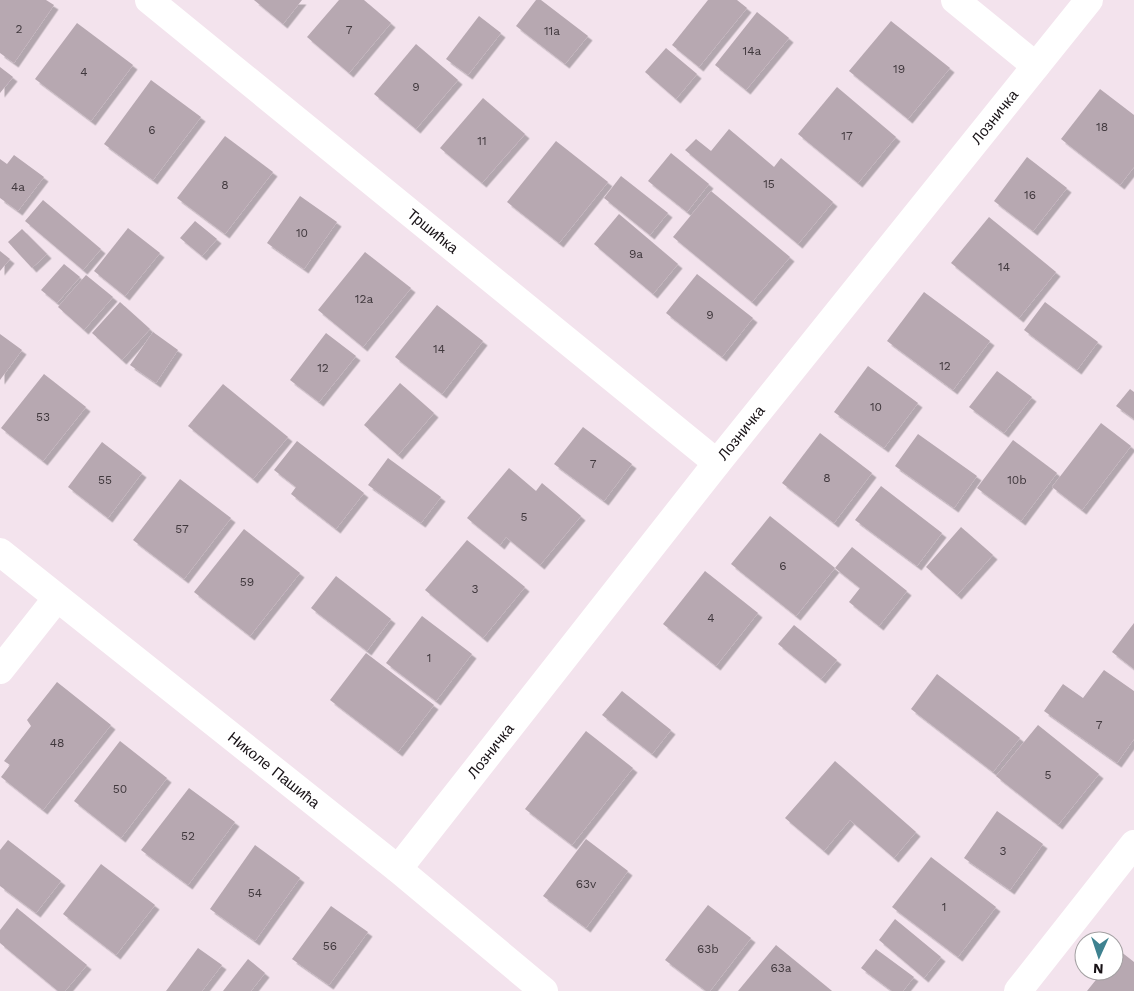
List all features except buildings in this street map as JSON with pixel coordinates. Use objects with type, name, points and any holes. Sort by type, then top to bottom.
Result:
[{"type":"street","name":"Тршићка","points":[[149,0],[717,463]]},
{"type":"street","points":[[956,0],[1036,66]]},
{"type":"street","name":"Лозничка","points":[[398,869],[717,463],[1089,0]]},
{"type":"street","name":"Николе Пашића","points":[[0,552],[398,869],[544,991]]},
{"type":"street","points":[[0,670],[57,598]]},
{"type":"street","points":[[1018,991],[1134,844]]}]
